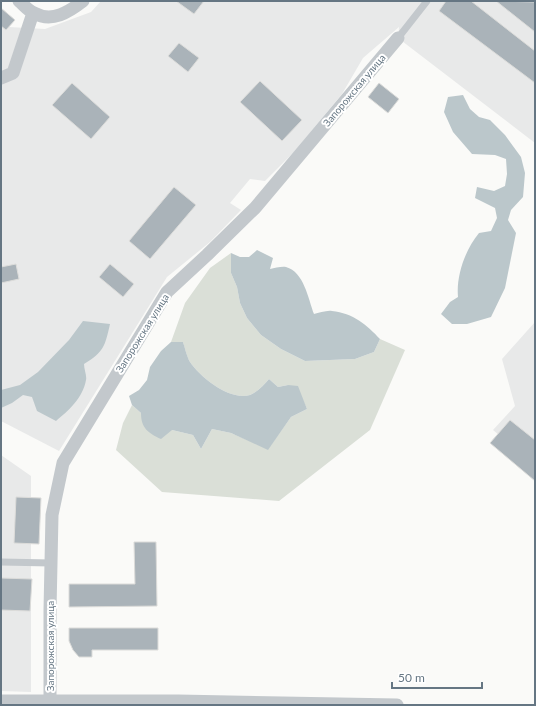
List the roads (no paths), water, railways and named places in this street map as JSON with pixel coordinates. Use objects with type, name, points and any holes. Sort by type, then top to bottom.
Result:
[{"type":"street","points":[[19,1],[33,13],[44,18],[55,17],[73,9],[83,1]]},
{"type":"street","points":[[1,78],[13,73],[33,13]]},
{"type":"street","name":"Запорожская улица","points":[[50,702],[52,515],[63,463],[167,292],[208,255],[255,208],[398,38]]},
{"type":"street","points":[[1,701],[397,705]]},
{"type":"lane","name":"Запорожская улица","points":[[398,38],[427,1]]},
{"type":"lane","points":[[1,562],[51,563]]}]
